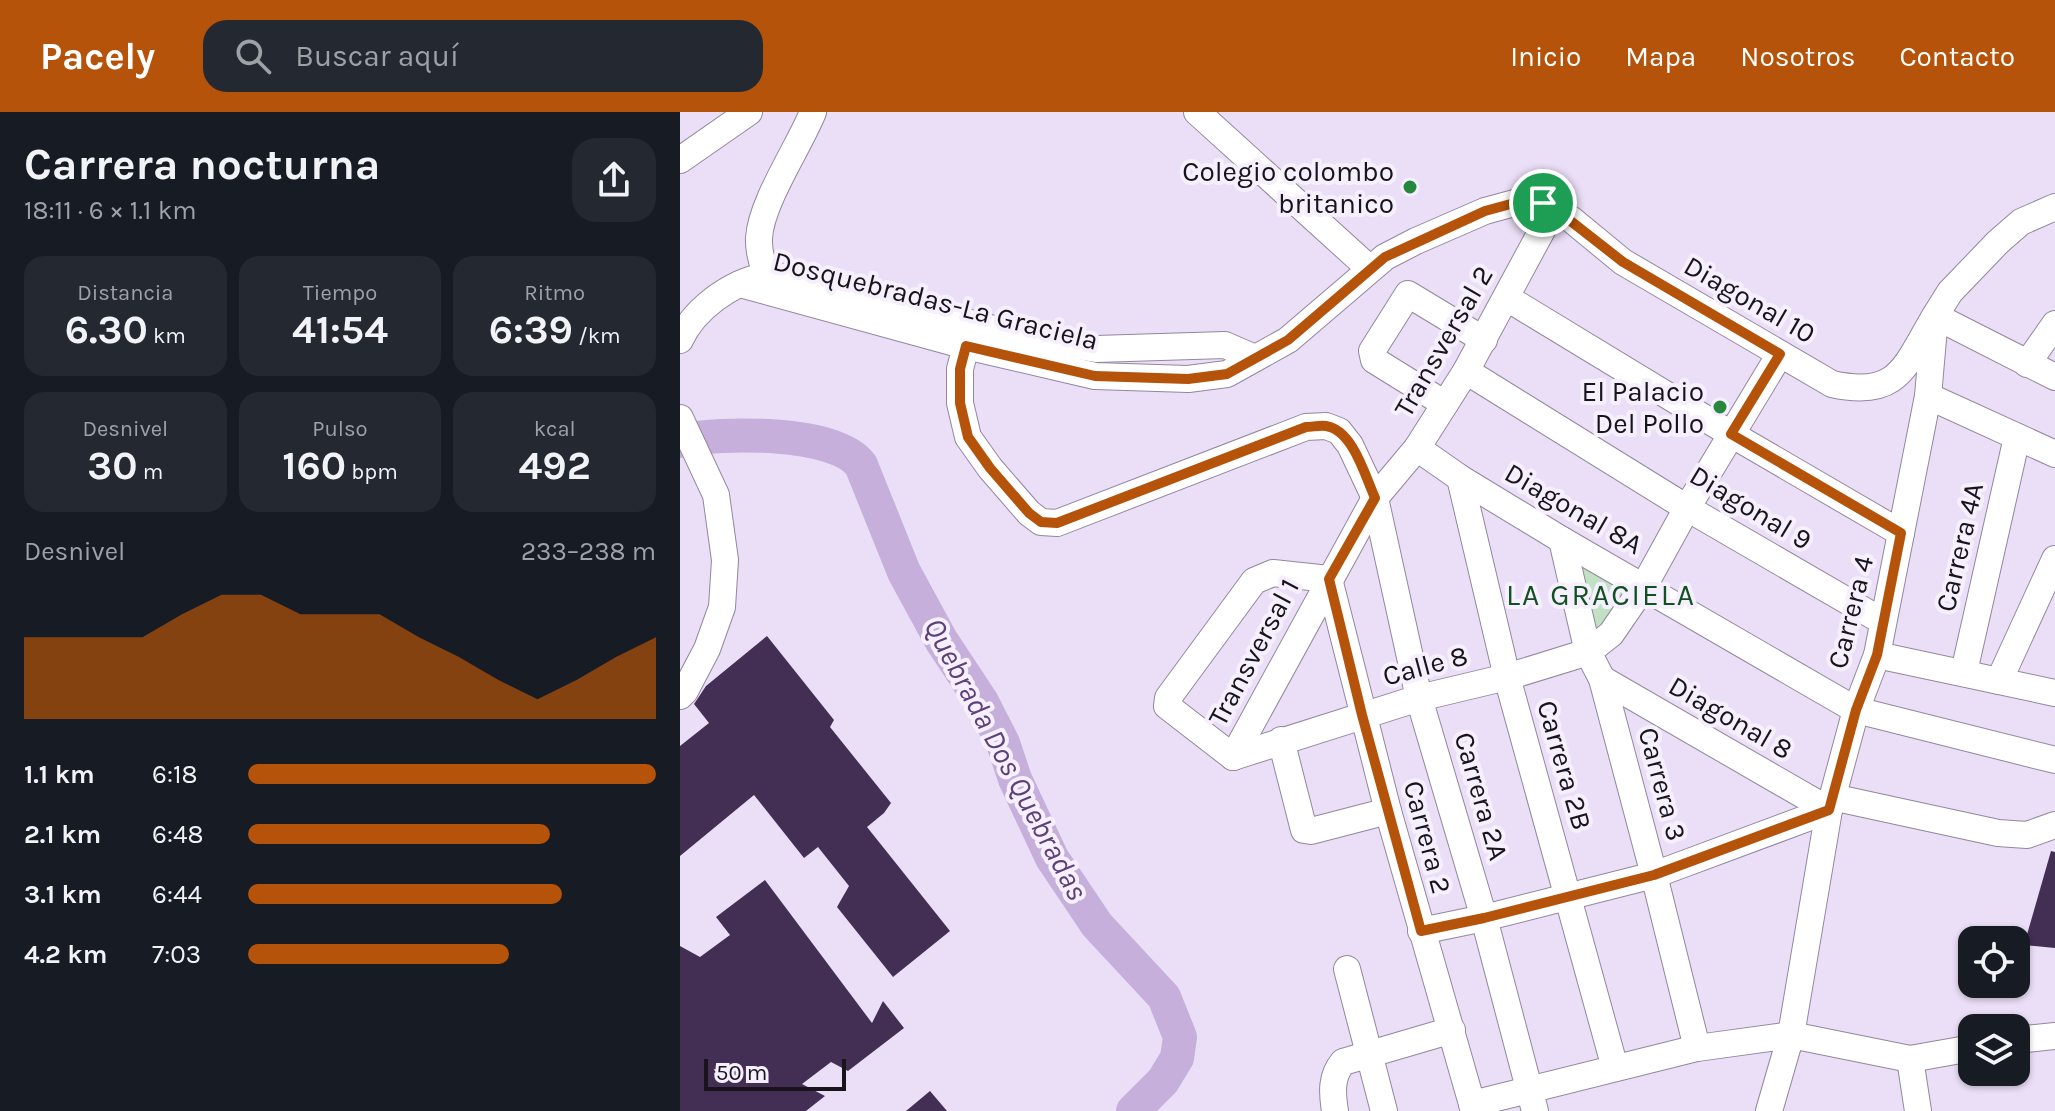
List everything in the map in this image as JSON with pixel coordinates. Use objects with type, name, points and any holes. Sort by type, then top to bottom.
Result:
[{"type":"street","points":[[680,160],[749,112]]},
{"type":"street","points":[[770,284],[759,242],[760,229],[813,112]]},
{"type":"street","points":[[1197,112],[1370,269]]},
{"type":"street","name":"Dosquebradas-La Graciela","points":[[770,284],[966,346],[1095,376],[1188,379],[1227,374],[1288,340],[1385,257],[1485,211],[1518,202]]},
{"type":"street","name":"Diagonal 10","points":[[1518,202],[1543,203],[1554,208],[1623,262],[1832,384],[1854,389],[1880,387],[1895,379],[1935,316]]},
{"type":"street","points":[[2055,207],[2021,222],[1998,242],[1950,292],[1935,316],[2055,377]]},
{"type":"street","name":"Transversal 2","points":[[1329,579],[1375,498],[1417,448],[1466,371],[1554,208]]},
{"type":"street","name":"Dosquebradas-La Graciela","points":[[680,340],[699,313],[740,284],[770,284],[797,279],[1033,339],[1096,349],[1225,345],[1255,358]]},
{"type":"street","points":[[1445,404],[1371,356],[1372,351],[1408,294],[1484,340]]},
{"type":"street","points":[[1507,298],[1901,533]]},
{"type":"street","name":"Carrera 4","points":[[1769,1111],[1791,1035],[1830,803],[1856,710],[1877,655],[1928,396],[1935,316]]},
{"type":"street","points":[[2027,364],[2055,324]]},
{"type":"street","name":"Carrera 2A","points":[[966,346],[960,369],[960,403],[968,437],[1015,499],[1041,522],[1057,523],[1306,427],[1326,426],[1339,431],[1350,445],[1375,498],[1419,698],[1484,918],[1532,1100]]},
{"type":"street","points":[[1588,652],[1611,634],[1644,586],[1780,354]]},
{"type":"street","name":"Diagonal 9","points":[[1466,371],[1687,508],[1882,621]]},
{"type":"street","points":[[1928,396],[2055,454]]},
{"type":"street","points":[[680,418],[716,495],[725,560],[722,607],[707,649],[680,696]]},
{"type":"street","name":"Carrera 4A","points":[[1964,672],[2017,437]]},
{"type":"street","name":"Diagonal 8A","points":[[1417,448],[1562,540],[1856,710],[2055,760]]},
{"type":"street","name":"Carrera 2B","points":[[1460,478],[1507,677],[1615,1068]]},
{"type":"street","name":"Carrera 3","points":[[1562,540],[1588,652],[1602,679],[1697,1048]]},
{"type":"street","points":[[1999,681],[2055,559]]},
{"type":"street","points":[[1233,757],[1167,706],[1168,698],[1254,581],[1273,573],[1329,579]]},
{"type":"street","name":"Carrera 2","points":[[1329,579],[1388,811],[1473,1108]]},
{"type":"street","name":"Transversal 1","points":[[1233,757],[1329,579]]},
{"type":"street","name":"Calle 8","points":[[1233,757],[1419,698],[1507,677],[1588,652]]},
{"type":"street","points":[[1877,655],[2055,693]]},
{"type":"street","name":"Diagonal 8","points":[[1602,679],[1830,803],[1998,833],[2027,835],[2055,825]]},
{"type":"street","points":[[1281,740],[1304,830],[1311,831],[1388,811]]},
{"type":"street","points":[[1421,931],[1654,875],[1830,803]]},
{"type":"street","points":[[1347,969],[1384,1111]]},
{"type":"street","points":[[1335,1111],[1333,1083],[1335,1071],[1343,1062],[1452,1030]]},
{"type":"street","points":[[1473,1108],[1532,1100],[1615,1068],[1697,1048],[1791,1035],[1910,1059],[1958,1050]]},
{"type":"street","points":[[2030,1039],[2055,1036]]},
{"type":"street","points":[[1910,1059],[1918,1111]]},
{"type":"green space","points":[[1562,540],[1644,586],[1588,652]]},
{"type":"building","points":[[767,636],[834,720],[830,727],[891,803],[867,827],[950,931],[893,977],[837,907],[849,886],[818,847],[804,858],[754,795],[680,856],[680,746],[709,723],[694,704],[706,686]]},
{"type":"building","points":[[2051,851],[2055,852],[2055,948],[2030,946],[2029,926]]},
{"type":"building","points":[[765,880],[872,1023],[883,1001],[904,1028],[848,1071],[831,1062],[802,1084],[825,1096],[806,1111],[680,1111],[680,946],[700,957],[730,935],[716,917]]},
{"type":"building","points":[[930,1091],[947,1111],[906,1111]]},
{"type":"waterway","name":"Quebrada Dos Quebradas","points":[[680,441],[722,436],[776,436],[827,445],[861,465],[904,572],[941,640],[982,702],[1052,858],[1097,925],[1164,997],[1180,1037],[1177,1058],[1163,1081],[1133,1111]]},
{"type":"place","name":"Colegio colombo britanico","points":[[1410,187]]},
{"type":"place","name":"El Palacio Del Pollo","points":[[1720,407]]},
{"type":"district","name":"LA GRACIELA","points":[[1601,595]]},
{"type":"route","points":[[1518,202],[1543,203],[1572,220],[1623,262],[1780,354],[1731,434],[1901,533],[1877,655],[1856,710],[1829,810],[1654,875],[1421,931],[1362,715],[1329,579],[1375,498],[1350,445],[1339,431],[1326,426],[1306,427],[1057,523],[1041,522],[1015,499],[968,437],[960,403],[960,369],[966,346],[1095,376],[1188,379],[1227,374],[1288,340],[1385,257],[1485,211],[1518,202]]}]
